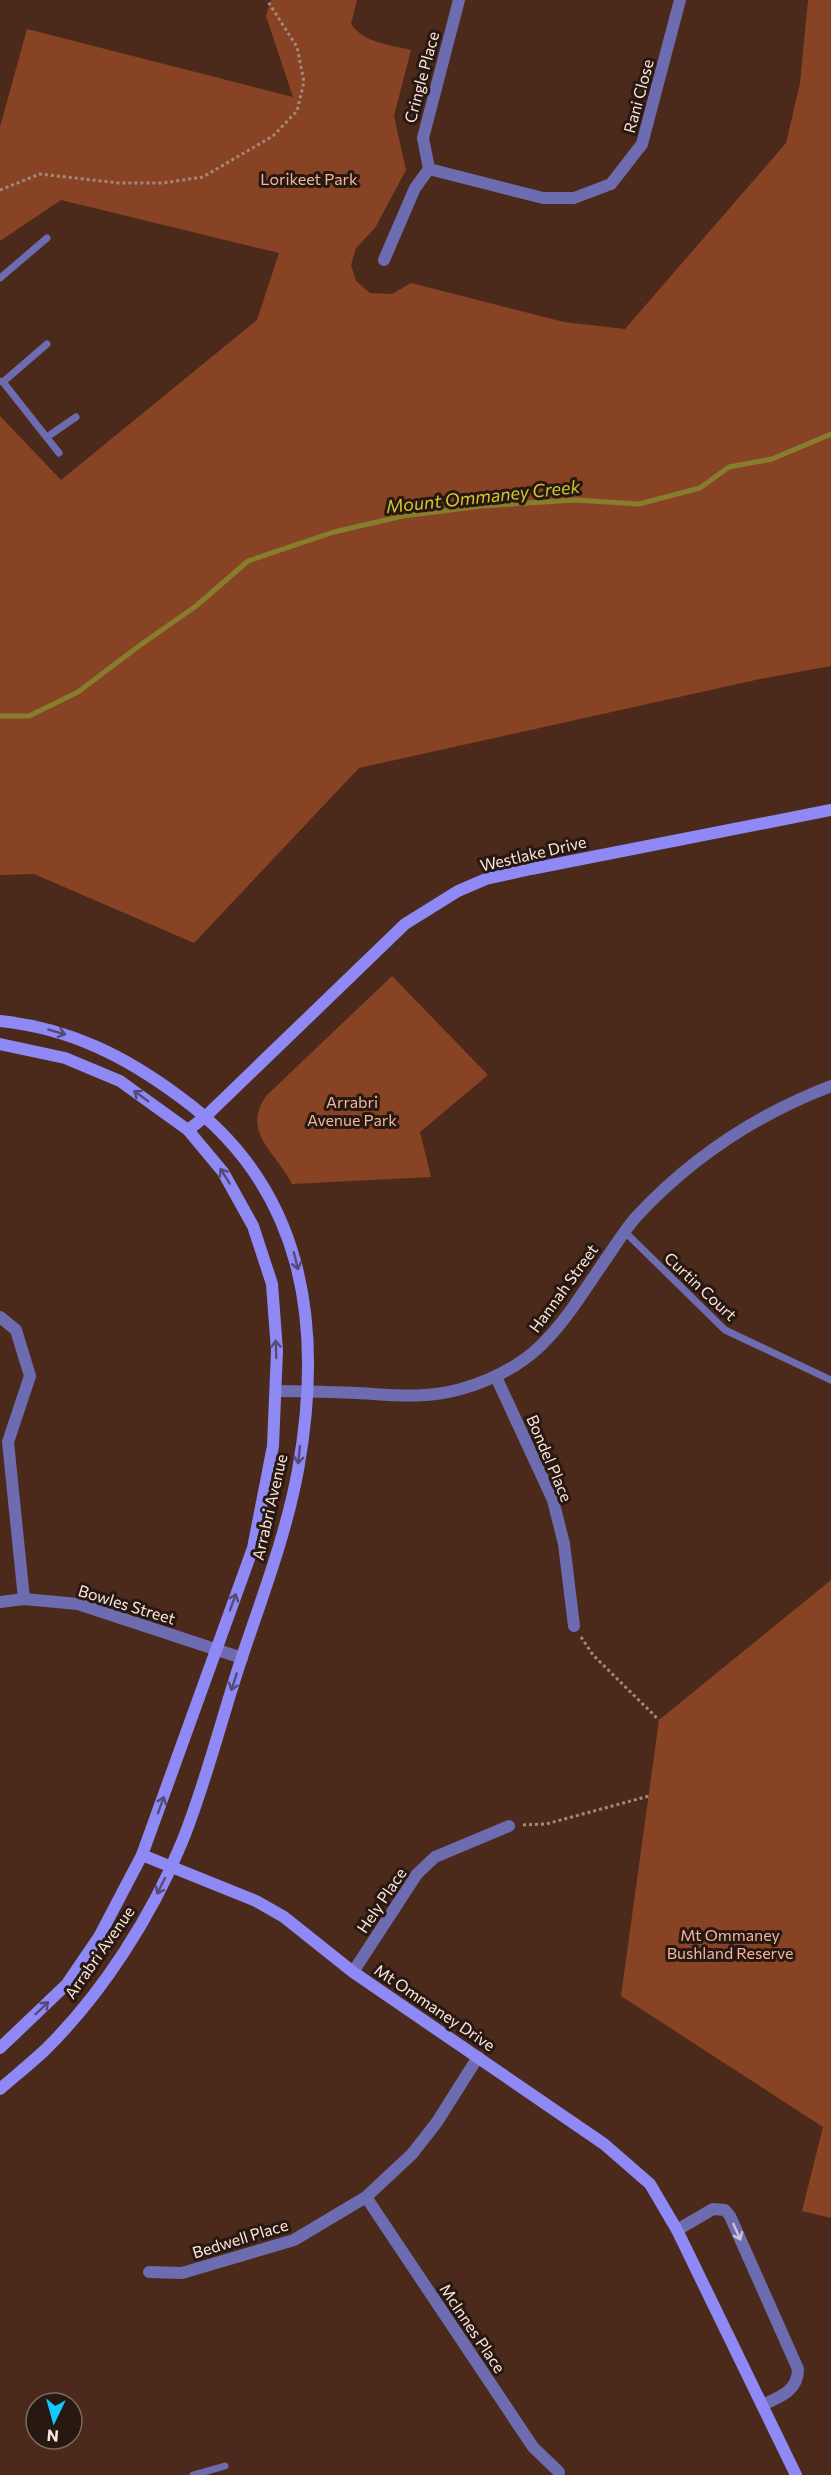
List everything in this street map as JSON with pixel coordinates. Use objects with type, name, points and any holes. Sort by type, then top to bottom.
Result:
[{"type":"street","name":"Cringle Place","points":[[429,169],[423,138],[459,0]]},
{"type":"street","name":"Rani Close","points":[[429,169],[543,198],[574,198],[611,184],[642,144],[680,0]]},
{"type":"street","points":[[384,260],[415,188],[429,169]]},
{"type":"street","name":"Westlake Drive","points":[[188,1130],[206,1116],[405,924],[458,891],[486,879],[531,869],[831,810]]},
{"type":"street","name":"Arrabri Avenue","points":[[0,1021],[54,1030],[108,1051],[150,1074],[206,1116],[245,1158],[275,1207],[294,1251],[306,1315],[305,1391],[298,1468],[288,1512],[271,1572],[183,1840],[149,1911],[120,1958],[46,2049],[0,2089]]},
{"type":"street","name":"Arrabri Avenue","points":[[0,1044],[65,1058],[120,1081],[188,1130],[223,1172],[253,1226],[272,1284],[277,1351],[273,1446],[253,1548],[142,1855],[99,1937],[67,1984],[0,2048]]},
{"type":"street","name":"Hannah Street","points":[[277,1391],[423,1397],[460,1389],[496,1377],[526,1360],[549,1340],[637,1216],[710,1150],[762,1117],[799,1098],[831,1086]]},
{"type":"street","points":[[0,1317],[16,1330],[30,1376],[8,1442],[24,1599]]},
{"type":"street","name":"Bondel Place","points":[[496,1377],[554,1500],[564,1544],[574,1626]]},
{"type":"street","name":"Bowles Street","points":[[0,1602],[24,1599],[78,1604],[242,1658]]},
{"type":"street","name":"Hely Place","points":[[353,1972],[417,1874],[435,1857],[509,1826]]},
{"type":"street","name":"Mt Ommaney Drive","points":[[142,1855],[256,1901],[284,1917],[353,1972],[626,2162],[650,2184],[677,2230],[796,2475]]},
{"type":"street","name":"Bedwell Place","points":[[149,2272],[182,2273],[294,2240],[366,2197],[412,2154],[437,2122],[478,2057]]},
{"type":"street","name":"McInnes Place","points":[[366,2197],[533,2447],[559,2472]]},
{"type":"street","points":[[677,2230],[713,2210],[725,2210],[730,2216],[798,2369],[796,2384],[791,2390],[762,2405]]},
{"type":"lane","points":[[0,278],[47,238]]},
{"type":"lane","points":[[47,344],[2,381],[59,453]]},
{"type":"lane","points":[[46,437],[75,417]]},
{"type":"lane","name":"Curtin Court","points":[[625,1232],[725,1330],[831,1380]]},
{"type":"lane","points":[[193,2475],[225,2466]]},
{"type":"path","points":[[0,190],[40,174],[119,183],[163,183],[204,177],[273,136],[297,111],[304,82],[297,47],[267,0]]},
{"type":"path","points":[[574,1626],[593,1655],[659,1720]]},
{"type":"path","points":[[509,1826],[546,1824],[649,1796]]},
{"type":"green space","name":"Lorikeet Park","points":[[271,0],[357,0],[351,24],[356,30],[378,42],[411,50],[394,116],[406,170],[375,228],[356,248],[351,265],[356,281],[370,293],[392,294],[411,283],[564,322],[625,329],[786,143],[800,83],[808,0],[831,0],[831,666],[760,679],[359,768],[194,943],[34,874],[0,875],[0,416],[61,480],[257,320],[279,253],[61,200],[0,241],[0,127],[27,29],[293,97],[266,16]]},
{"type":"green space","name":"Arrabri Avenue Park","points":[[392,976],[488,1075],[420,1132],[431,1177],[292,1184],[259,1131],[257,1121],[259,1109],[266,1096]]},
{"type":"green space","name":"Mt Ommaney Bushland Reserve","points":[[831,1580],[831,2218],[802,2211],[823,2127],[621,1996],[659,1720]]},
{"type":"waterway","name":"Mount Ommaney Creek","points":[[0,716],[29,716],[78,692],[196,606],[248,561],[334,532],[403,516],[481,506],[575,500],[639,504],[700,488],[729,467],[772,459],[831,434]]}]
